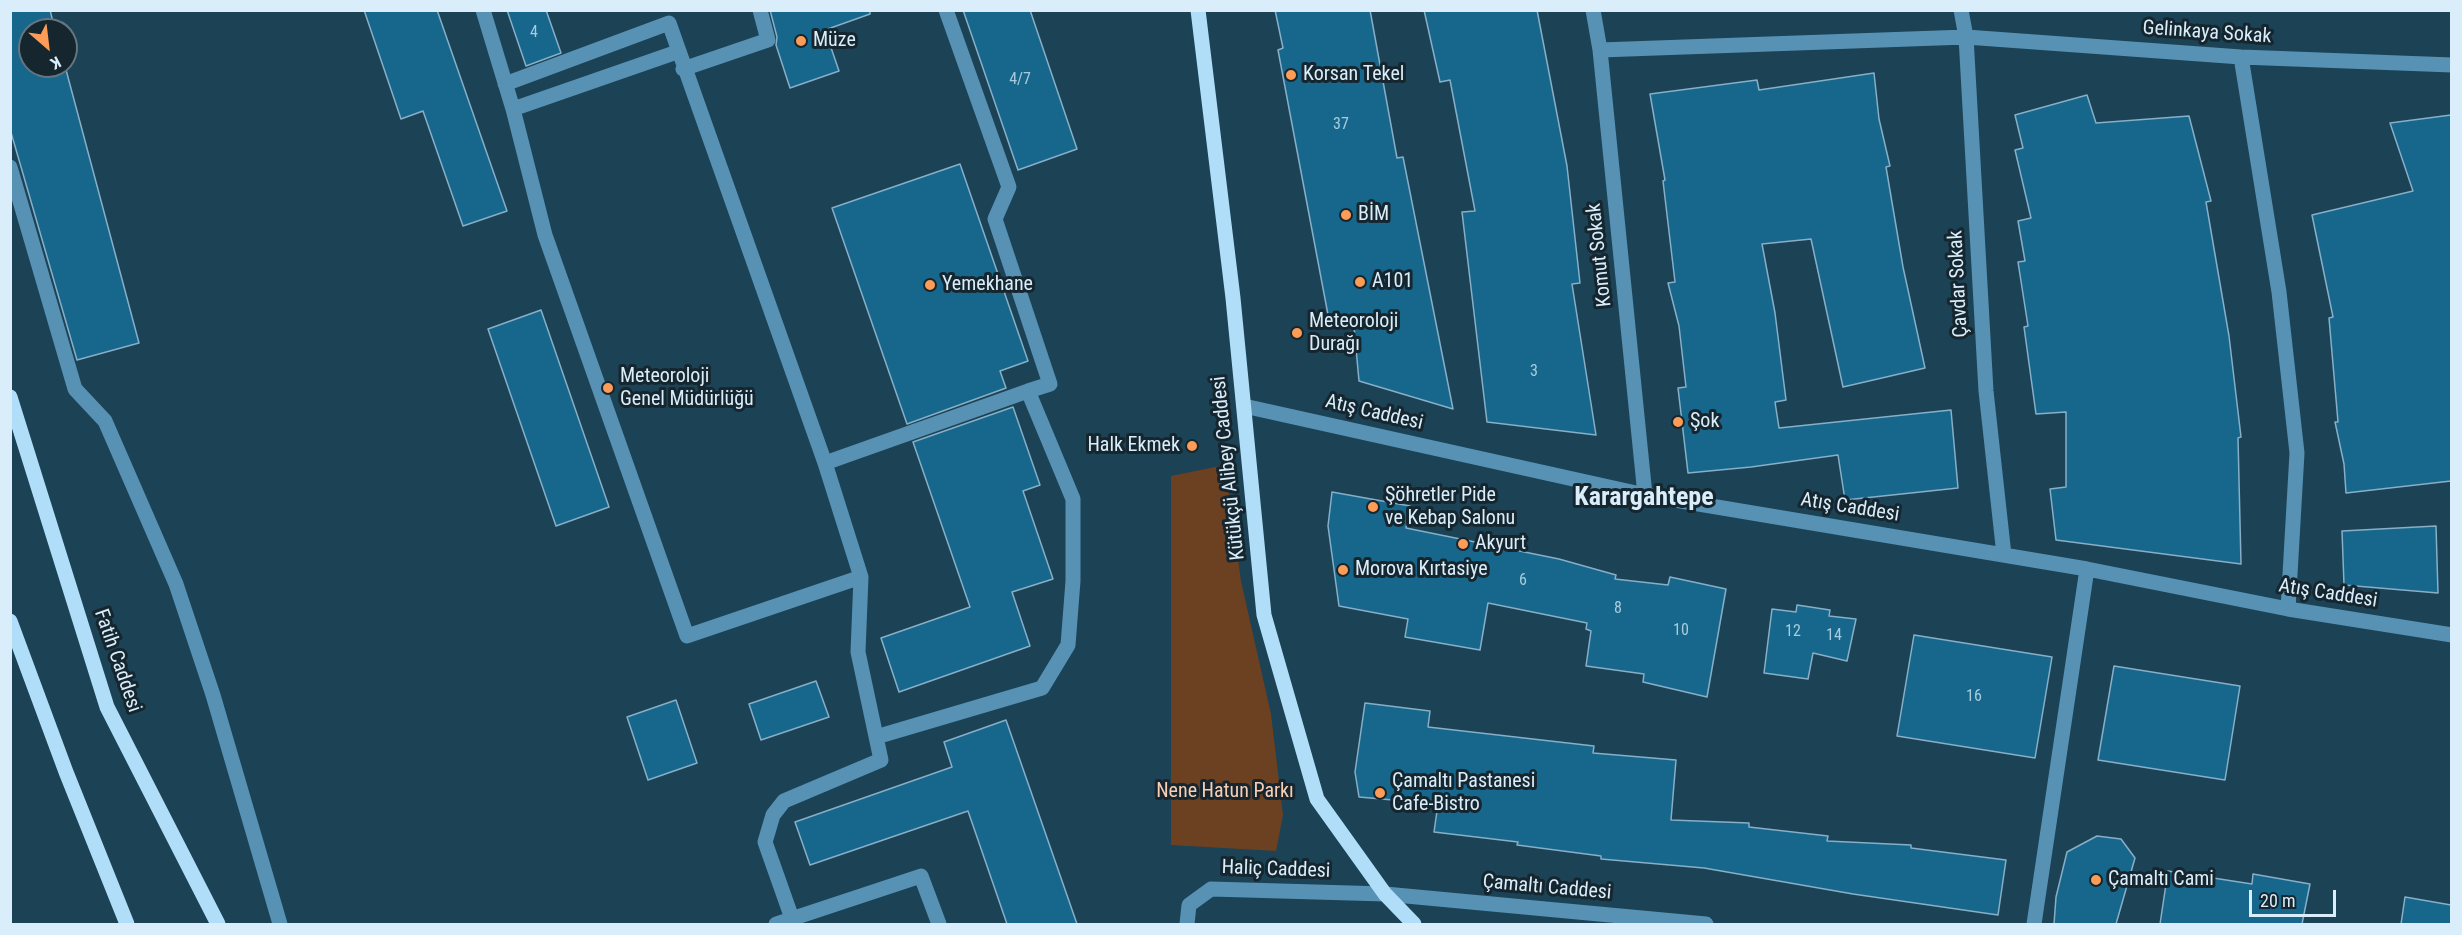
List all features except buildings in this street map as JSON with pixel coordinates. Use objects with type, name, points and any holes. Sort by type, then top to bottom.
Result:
[{"type":"main road","name":"Kütükçü Alibey Caddesi","points":[[1198,10],[1244,406],[1264,615],[1317,799],[1385,894],[1414,924]]},
{"type":"main road","name":"Fatih Caddesi","points":[[10,397],[107,706],[218,924]]},
{"type":"main road","points":[[10,621],[66,772],[127,924]]},
{"type":"street","points":[[483,10],[513,109],[545,235],[687,636],[861,577]]},
{"type":"street","points":[[683,69],[768,40],[760,10]]},
{"type":"street","points":[[825,463],[1050,384],[995,219],[1009,187],[946,10]]},
{"type":"street","name":"Komut Sokak","points":[[1593,10],[1600,50],[1645,495]]},
{"type":"street","name":"Çavdar Sokak","points":[[1961,10],[1966,38],[1986,392],[2004,555]]},
{"type":"street","points":[[505,84],[669,23],[683,69],[825,463],[861,577],[858,651],[880,760],[784,801],[773,815],[765,842],[793,922]]},
{"type":"street","name":"Gelinkaya Sokak","points":[[1600,50],[1966,38],[2241,57],[2451,66]]},
{"type":"street","points":[[513,109],[677,52]]},
{"type":"street","points":[[2241,57],[2279,292],[2297,453],[2288,609]]},
{"type":"street","points":[[10,167],[75,389],[105,421],[176,584],[213,695],[280,924]]},
{"type":"street","points":[[876,737],[1042,687],[1068,645],[1073,580],[1073,499],[1029,391]]},
{"type":"street","name":"Atış Caddesi","points":[[1244,406],[1645,495],[2087,569],[2288,609],[2451,635]]},
{"type":"street","points":[[2034,924],[2087,569]]},
{"type":"street","points":[[776,924],[793,922],[921,876],[939,924]]},
{"type":"street","name":"Haliç Caddesi","points":[[1187,924],[1189,905],[1211,889],[1385,894]]},
{"type":"street","name":"Çamaltı Caddesi","points":[[1385,894],[1706,924]]},
{"type":"green space","name":"Nene Hatun Parkı","points":[[1225,465],[1241,581],[1271,714],[1283,815],[1276,851],[1171,845],[1171,476]]},
{"type":"place","name":"Müze","points":[[801,41]]},
{"type":"place","name":"Korsan Tekel","points":[[1291,75]]},
{"type":"place","name":"BİM","points":[[1346,215]]},
{"type":"place","name":"A101","points":[[1360,282]]},
{"type":"place","name":"Yemekhane","points":[[930,285]]},
{"type":"place","name":"Meteoroloji Durağı","points":[[1297,333]]},
{"type":"place","name":"Meteoroloji Genel Müdürlüğü","points":[[608,388]]},
{"type":"place","name":"Şok","points":[[1678,422]]},
{"type":"place","name":"Halk Ekmek","points":[[1192,446]]},
{"type":"place","name":"Şöhretler Pide ve Kebap Salonu","points":[[1373,507]]},
{"type":"place","name":"Akyurt","points":[[1463,544]]},
{"type":"place","name":"Morova Kırtasiye","points":[[1343,570]]},
{"type":"place","name":"Çamaltı Pastanesi Cafe-Bistro","points":[[1380,793]]},
{"type":"place","name":"Çamaltı Cami","points":[[2096,880]]},
{"type":"district","name":"Karargahtepe","points":[[1644,498]]}]
